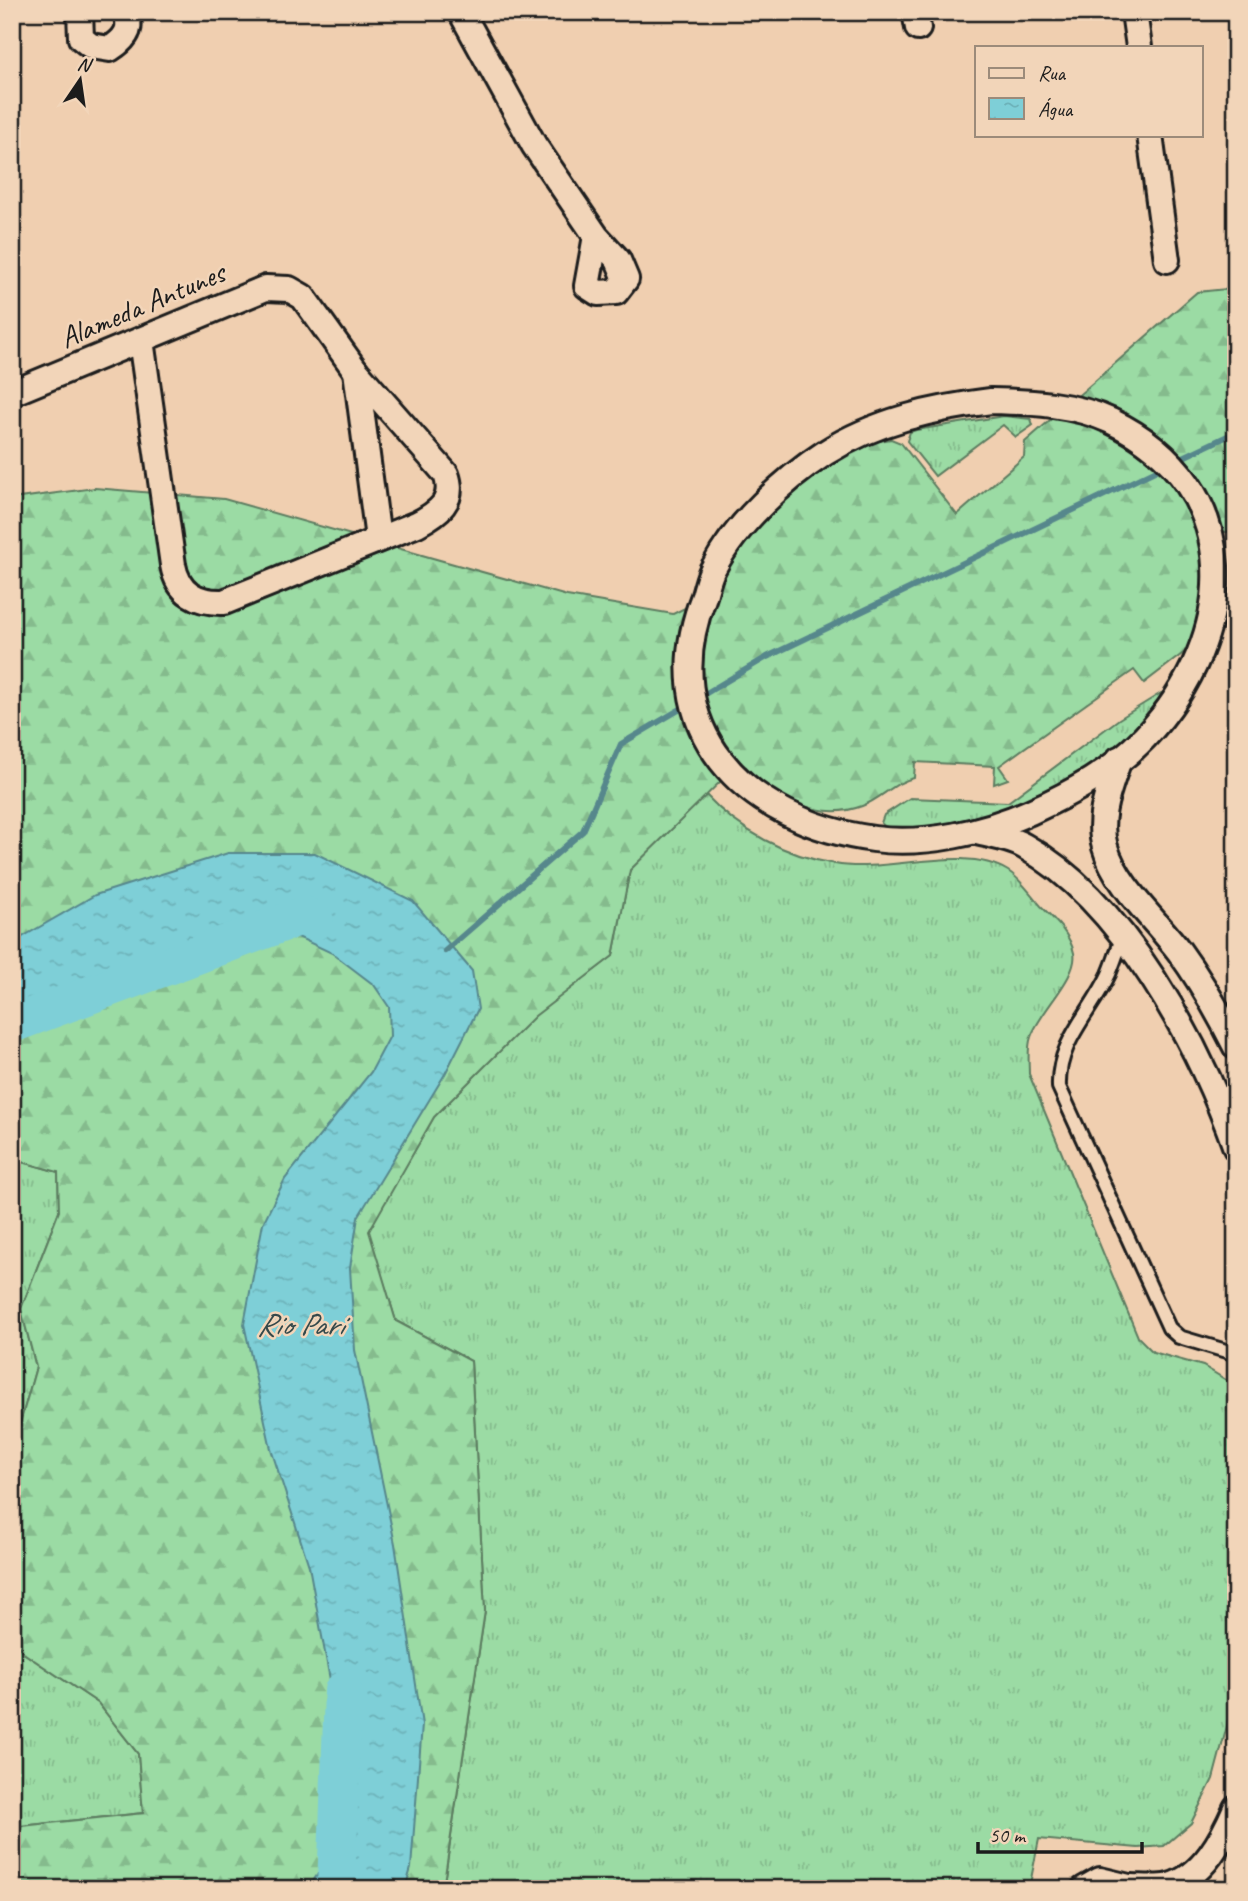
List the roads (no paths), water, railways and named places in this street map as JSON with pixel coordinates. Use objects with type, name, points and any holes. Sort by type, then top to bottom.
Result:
[{"type":"street","points":[[80,12],[81,38],[91,46],[110,49],[126,35],[129,26],[125,12]]},
{"type":"street","points":[[461,12],[534,145],[596,236]]},
{"type":"street","points":[[1134,12],[1139,46]]},
{"type":"street","points":[[1150,136],[1167,261]]},
{"type":"street","name":"Alameda Antunes","points":[[12,393],[266,288],[297,293],[309,303],[356,371]]},
{"type":"street","points":[[141,340],[175,580],[195,599],[224,602],[437,514],[448,496],[446,474],[356,371]]},
{"type":"street","points":[[356,371],[378,540]]},
{"type":"street","points":[[992,401],[1034,402],[1111,421],[1165,456],[1192,487],[1208,516],[1217,551],[1219,590],[1212,630],[1197,666],[1177,699],[1143,740],[1119,759],[1079,789],[1004,824],[922,839],[878,840],[806,822],[770,806],[741,784],[720,759],[702,730],[693,697],[689,645],[697,611],[714,567],[748,521],[776,491],[827,452],[883,425],[939,407],[992,401]]},
{"type":"street","points":[[1119,759],[1104,802],[1102,827],[1105,848],[1122,879],[1179,951],[1212,999],[1235,1046]]},
{"type":"street","points":[[973,831],[1020,844],[1044,858],[1079,886],[1142,961],[1192,1042],[1236,1148]]},
{"type":"street","points":[[1084,1889],[1100,1880],[1134,1888],[1170,1886],[1193,1872],[1224,1834],[1236,1808]]},
{"type":"lane","points":[[1122,938],[1109,975],[1065,1049],[1058,1068],[1059,1087],[1169,1328],[1179,1337],[1236,1354]]},
{"type":"water","name":"Rio Pari","points":[[228,853],[315,853],[413,901],[472,971],[478,1009],[445,1074],[358,1217],[350,1268],[355,1350],[395,1544],[422,1725],[411,1868],[405,1889],[308,1889],[321,1869],[345,1806],[342,1745],[309,1566],[271,1449],[244,1324],[263,1223],[285,1179],[371,1072],[390,1036],[389,1007],[374,985],[332,953],[281,929],[235,930],[189,948],[12,1037],[12,943],[95,895]]},
{"type":"waterway","points":[[1175,461],[1236,432]]},
{"type":"waterway","points":[[698,698],[767,657],[1165,466]]},
{"type":"waterway","points":[[445,951],[583,831],[621,744],[689,704]]},
{"type":"waterway","name":"Rio Pari","points":[[12,1024],[304,915],[315,921]]},
{"type":"waterway","name":"Rio Pari","points":[[336,1889],[343,1691]]}]
